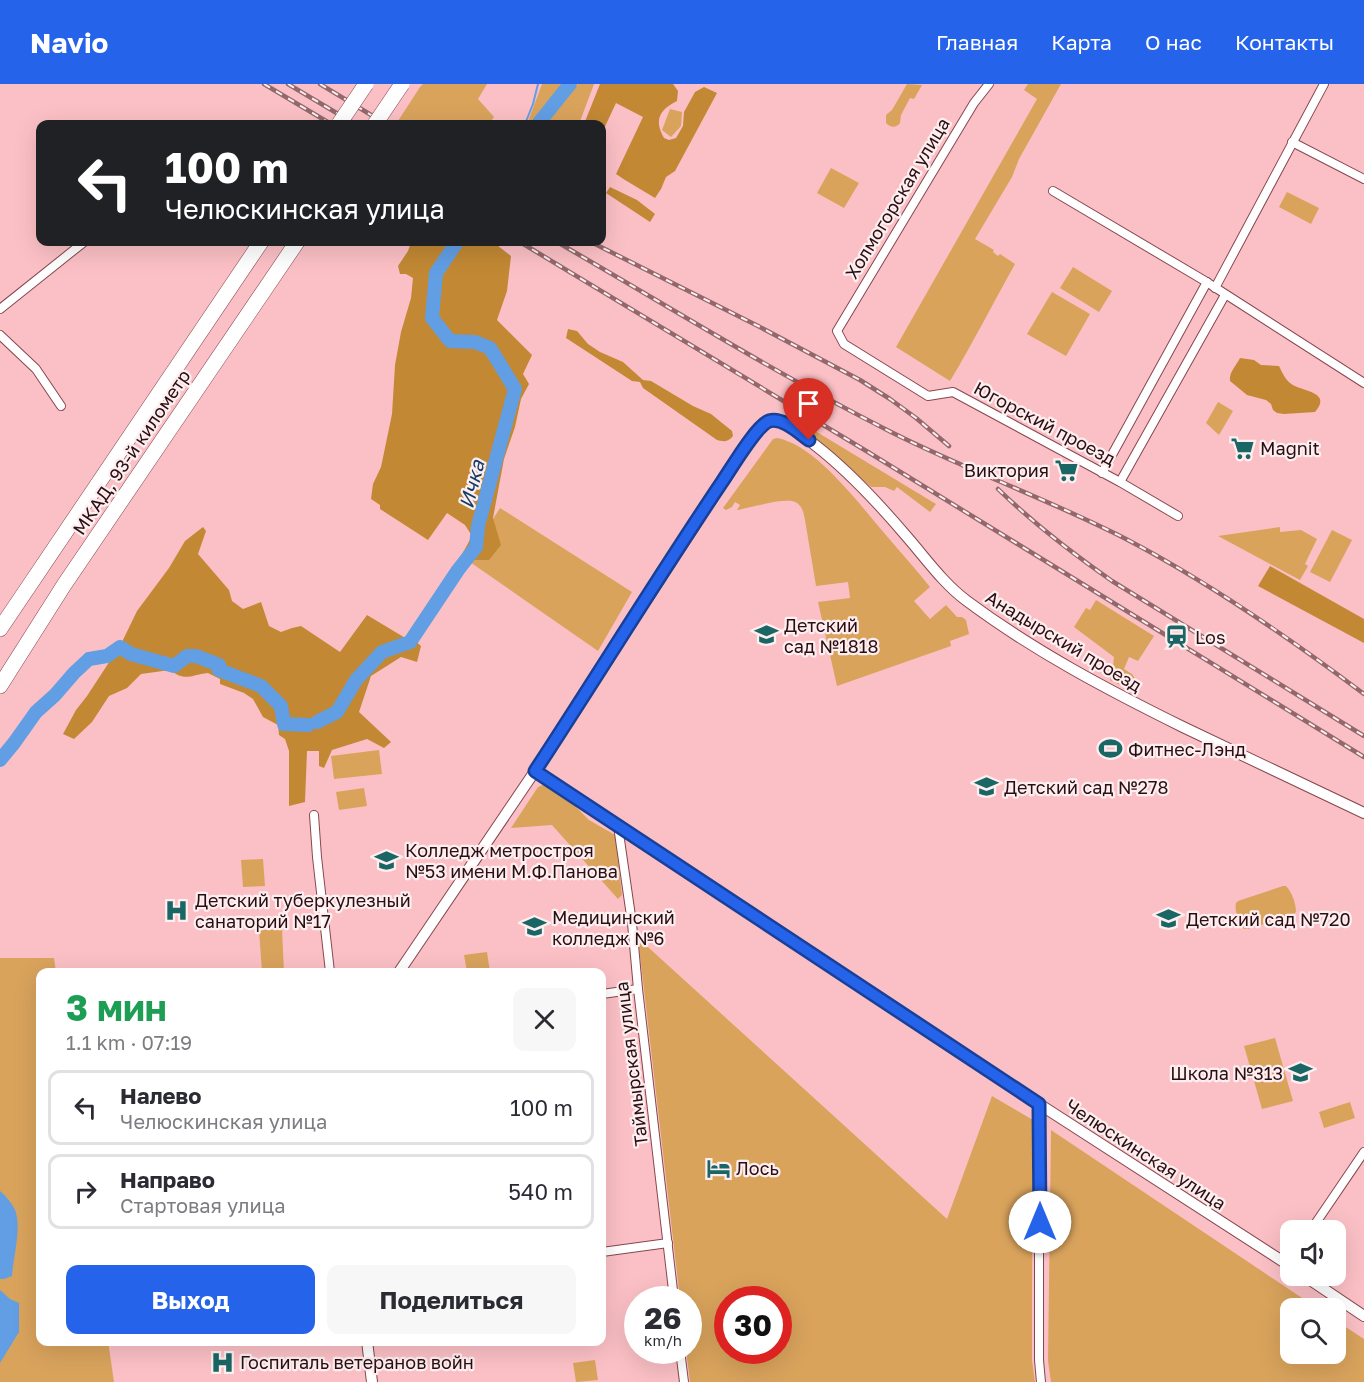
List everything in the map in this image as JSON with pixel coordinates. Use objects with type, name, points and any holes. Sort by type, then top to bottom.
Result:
[{"type":"highway","points":[[342,120],[366,84]]},
{"type":"highway","points":[[378,120],[402,84]]},
{"type":"highway","name":"МКАД, 93-й километр","points":[[0,628],[258,246]]},
{"type":"highway","name":"МКАД, 93-й километр","points":[[0,686],[70,576],[294,246]]},
{"type":"street","name":"Холмогорская улица","points":[[837,331],[974,103],[989,84]]},
{"type":"street","points":[[1102,473],[1324,84]]},
{"type":"street","points":[[1292,142],[1364,179]]},
{"type":"street","points":[[1053,191],[1211,285],[1364,383]]},
{"type":"street","points":[[0,309],[79,246]]},
{"type":"street","points":[[1120,482],[1225,295]]},
{"type":"street","name":"Югорский проезд","points":[[837,331],[844,344],[928,396],[953,392],[1178,516]]},
{"type":"street","points":[[0,335],[36,369],[61,406]]},
{"type":"street","name":"Анадырский проезд","points":[[535,771],[708,503],[754,435],[763,424],[771,420],[782,422],[796,430],[835,461],[888,515],[951,588],[988,617],[1114,692],[1364,813]]},
{"type":"street","points":[[402,968],[535,771]]},
{"type":"street","name":"Челюскинская улица","points":[[535,771],[1039,1104],[1280,1258]]},
{"type":"street","points":[[314,815],[330,968]]},
{"type":"street","name":"Таймырская улица","points":[[618,826],[632,923],[673,1286]]},
{"type":"street","points":[[606,993],[638,989]]},
{"type":"street","points":[[1039,1104],[1039,1360],[1041,1382]]},
{"type":"street","points":[[1318,1220],[1364,1152]]},
{"type":"street","points":[[606,1252],[668,1244]]},
{"type":"street","points":[[1319,1286],[1364,1317]]},
{"type":"street","points":[[368,1346],[372,1382]]},
{"type":"street","points":[[682,1364],[684,1382]]},
{"type":"shaded area","points":[[423,84],[487,84],[478,99],[494,117],[492,120],[399,120]]},
{"type":"shaded area","points":[[542,84],[563,84],[538,120],[528,120]]},
{"type":"shaded area","points":[[578,84],[594,84],[580,120],[548,120]]},
{"type":"shaded area","points":[[600,84],[673,84],[678,91],[677,101],[662,112],[659,121],[664,138],[669,140],[676,138],[683,126],[684,112],[695,92],[704,87],[717,93],[675,171],[666,177],[655,198],[616,174],[643,117],[616,103],[606,124],[606,120],[586,120]]},
{"type":"shaded area","points":[[907,84],[922,85],[914,99],[910,98],[901,115],[900,123],[892,127],[886,123],[886,115],[892,110]]},
{"type":"shaded area","points":[[1028,84],[1061,84],[1019,159],[1012,177],[975,239],[994,250],[993,252],[998,256],[1000,254],[1015,264],[950,381],[896,347],[1037,99],[1024,90]]},
{"type":"shaded area","points":[[670,109],[682,112],[681,126],[671,137],[662,130]]},
{"type":"shaded area","points":[[831,168],[859,183],[844,208],[817,193]]},
{"type":"shaded area","points":[[610,187],[637,200],[655,214],[650,222],[606,193]]},
{"type":"shaded area","points":[[1287,192],[1319,208],[1311,224],[1279,207]]},
{"type":"shaded area","points":[[410,246],[498,246],[511,256],[507,291],[497,320],[532,355],[523,374],[529,384],[521,399],[515,427],[504,459],[493,518],[501,545],[489,560],[467,560],[413,639],[421,646],[417,662],[401,657],[371,676],[359,712],[391,742],[384,748],[367,739],[332,750],[324,768],[319,766],[319,751],[307,751],[305,802],[289,806],[289,751],[285,739],[279,735],[278,725],[263,717],[253,699],[220,684],[220,679],[208,673],[184,677],[170,670],[141,674],[127,688],[109,696],[92,722],[74,739],[63,734],[76,710],[121,644],[137,611],[169,568],[185,541],[203,527],[206,531],[198,554],[229,590],[232,601],[243,609],[261,602],[269,626],[281,632],[301,626],[340,652],[367,615],[407,639],[449,578],[472,536],[465,525],[447,513],[428,540],[380,509],[380,505],[371,499],[373,484],[381,467],[392,414],[395,365],[401,332],[411,298],[413,278],[400,274],[398,266]]},
{"type":"shaded area","points":[[1073,267],[1112,291],[1099,312],[1060,288]]},
{"type":"shaded area","points":[[1052,292],[1090,314],[1066,356],[1027,334]]},
{"type":"shaded area","points":[[568,329],[577,331],[588,344],[600,352],[623,362],[643,380],[651,381],[711,414],[732,431],[733,436],[726,441],[717,440],[643,388],[640,382],[632,381],[566,338]]},
{"type":"shaded area","points":[[1240,358],[1254,360],[1261,365],[1279,366],[1290,383],[1318,396],[1320,405],[1315,412],[1277,413],[1266,400],[1247,395],[1230,381]]},
{"type":"shaded area","points":[[1218,402],[1233,411],[1219,435],[1206,423]]},
{"type":"shaded area","points":[[792,417],[936,504],[930,512],[897,487],[894,491],[885,487],[871,487],[790,420]]},
{"type":"shaded area","points":[[777,438],[792,443],[822,464],[850,493],[930,587],[914,601],[930,619],[946,605],[957,617],[966,620],[969,634],[950,641],[951,646],[837,686],[818,602],[850,598],[848,582],[816,586],[805,518],[801,507],[792,501],[785,501],[737,510],[740,505],[735,502],[726,510],[723,508],[773,439]]},
{"type":"shaded area","points":[[500,508],[632,592],[598,651],[467,560]]},
{"type":"shaded area","points":[[1280,527],[1280,532],[1301,530],[1317,539],[1305,564],[1308,566],[1300,580],[1218,536]]},
{"type":"shaded area","points":[[1332,530],[1352,540],[1330,582],[1310,572]]},
{"type":"shaded area","points":[[1270,566],[1364,619],[1364,643],[1258,586]]},
{"type":"shaded area","points":[[1096,600],[1154,636],[1138,661],[1129,657],[1124,669],[1136,680],[1130,690],[1110,680],[1114,657],[1074,627],[1086,608],[1090,610]]},
{"type":"shaded area","points":[[379,750],[382,774],[334,779],[331,756]]},
{"type":"shaded area","points":[[547,783],[589,820],[615,835],[622,895],[618,899],[552,825],[511,828],[538,787]]},
{"type":"shaded area","points":[[364,788],[367,806],[339,810],[336,792]]},
{"type":"shaded area","points":[[263,859],[265,886],[243,887],[241,860]]},
{"type":"shaded area","points":[[1286,886],[1292,895],[1296,912],[1293,915],[1244,929],[1237,917],[1236,903]]},
{"type":"shaded area","points":[[282,929],[284,968],[262,968],[259,930]]},
{"type":"shaded area","points":[[638,938],[947,1219],[992,1096],[1033,1120],[1032,1360],[1035,1382],[690,1382],[688,1364],[702,1364],[702,1286],[678,1286]]},
{"type":"shaded area","points":[[487,952],[489,968],[466,968],[464,955]]},
{"type":"shaded area","points":[[0,958],[54,958],[55,968],[36,968],[36,1346],[109,1346],[114,1382],[0,1382]]},
{"type":"shaded area","points":[[1275,1038],[1293,1101],[1262,1109],[1244,1046]]},
{"type":"shaded area","points":[[1350,1102],[1355,1118],[1324,1128],[1319,1112]]},
{"type":"shaded area","points":[[1051,1130],[1280,1283],[1280,1286],[1284,1286],[1302,1298],[1280,1298],[1280,1364],[1346,1364],[1346,1327],[1364,1339],[1364,1382],[1051,1382],[1048,1361]]},
{"type":"shaded area","points":[[595,1360],[598,1380],[576,1382],[573,1363]]},
{"type":"water","points":[[0,1191],[15,1210],[18,1225],[12,1276],[4,1279],[0,1279]]},
{"type":"water","points":[[0,1290],[19,1303],[19,1332],[0,1363]]},
{"type":"waterway","name":"Ичка","points":[[527,120],[538,84]]},
{"type":"waterway","name":"Ичка","points":[[541,120],[570,84]]},
{"type":"waterway","name":"Ичка","points":[[317,722],[337,712],[356,680],[382,652],[410,642],[476,547],[478,526],[515,389],[490,348],[475,342],[450,341],[432,318],[436,273],[454,246]]},
{"type":"waterway","name":"Ичка","points":[[0,760],[36,712],[74,673],[89,659],[107,656],[120,647],[131,654],[174,666],[187,656],[196,656],[219,665],[219,670],[261,686],[281,706],[284,724],[308,725]]},
{"type":"railway","points":[[264,84],[324,120]]},
{"type":"railway","points":[[288,84],[348,120]]},
{"type":"railway","points":[[320,84],[379,120]]},
{"type":"railway","points":[[527,246],[868,452],[1364,757]]},
{"type":"railway","points":[[564,246],[850,411],[922,447],[1068,511],[1157,556],[1248,612],[1364,694]]},
{"type":"railway","points":[[599,246],[860,380],[916,418],[949,446]]},
{"type":"railway","points":[[998,489],[1053,537],[1112,581],[1364,736]]},
{"type":"place","name":"Magnit","points":[[1242,448]]},
{"type":"place","name":"Виктория","points":[[1067,470]]},
{"type":"place","name":"Детский сад №1818","points":[[766,635]]},
{"type":"place","name":"Los","points":[[1177,637]]},
{"type":"place","name":"Фитнес-Лэнд","points":[[1110,749]]},
{"type":"place","name":"Детский сад №278","points":[[986,787]]},
{"type":"place","name":"Колледж метростроя №53 имени М.Ф.Панова","points":[[387,860]]},
{"type":"place","name":"Детский туберкулезный санаторий №17","points":[[177,910]]},
{"type":"place","name":"Детский сад №720","points":[[1168,919]]},
{"type":"place","name":"Медицинский колледж №6","points":[[534,927]]},
{"type":"place","name":"Школа №313","points":[[1301,1073]]},
{"type":"place","name":"Лось","points":[[718,1168]]},
{"type":"place","name":"Госпиталь ветеранов войн","points":[[222,1362]]},
{"type":"route","points":[[809,440],[782,422],[771,420],[763,424],[708,503],[535,771],[1039,1104],[1040,1222]]}]
